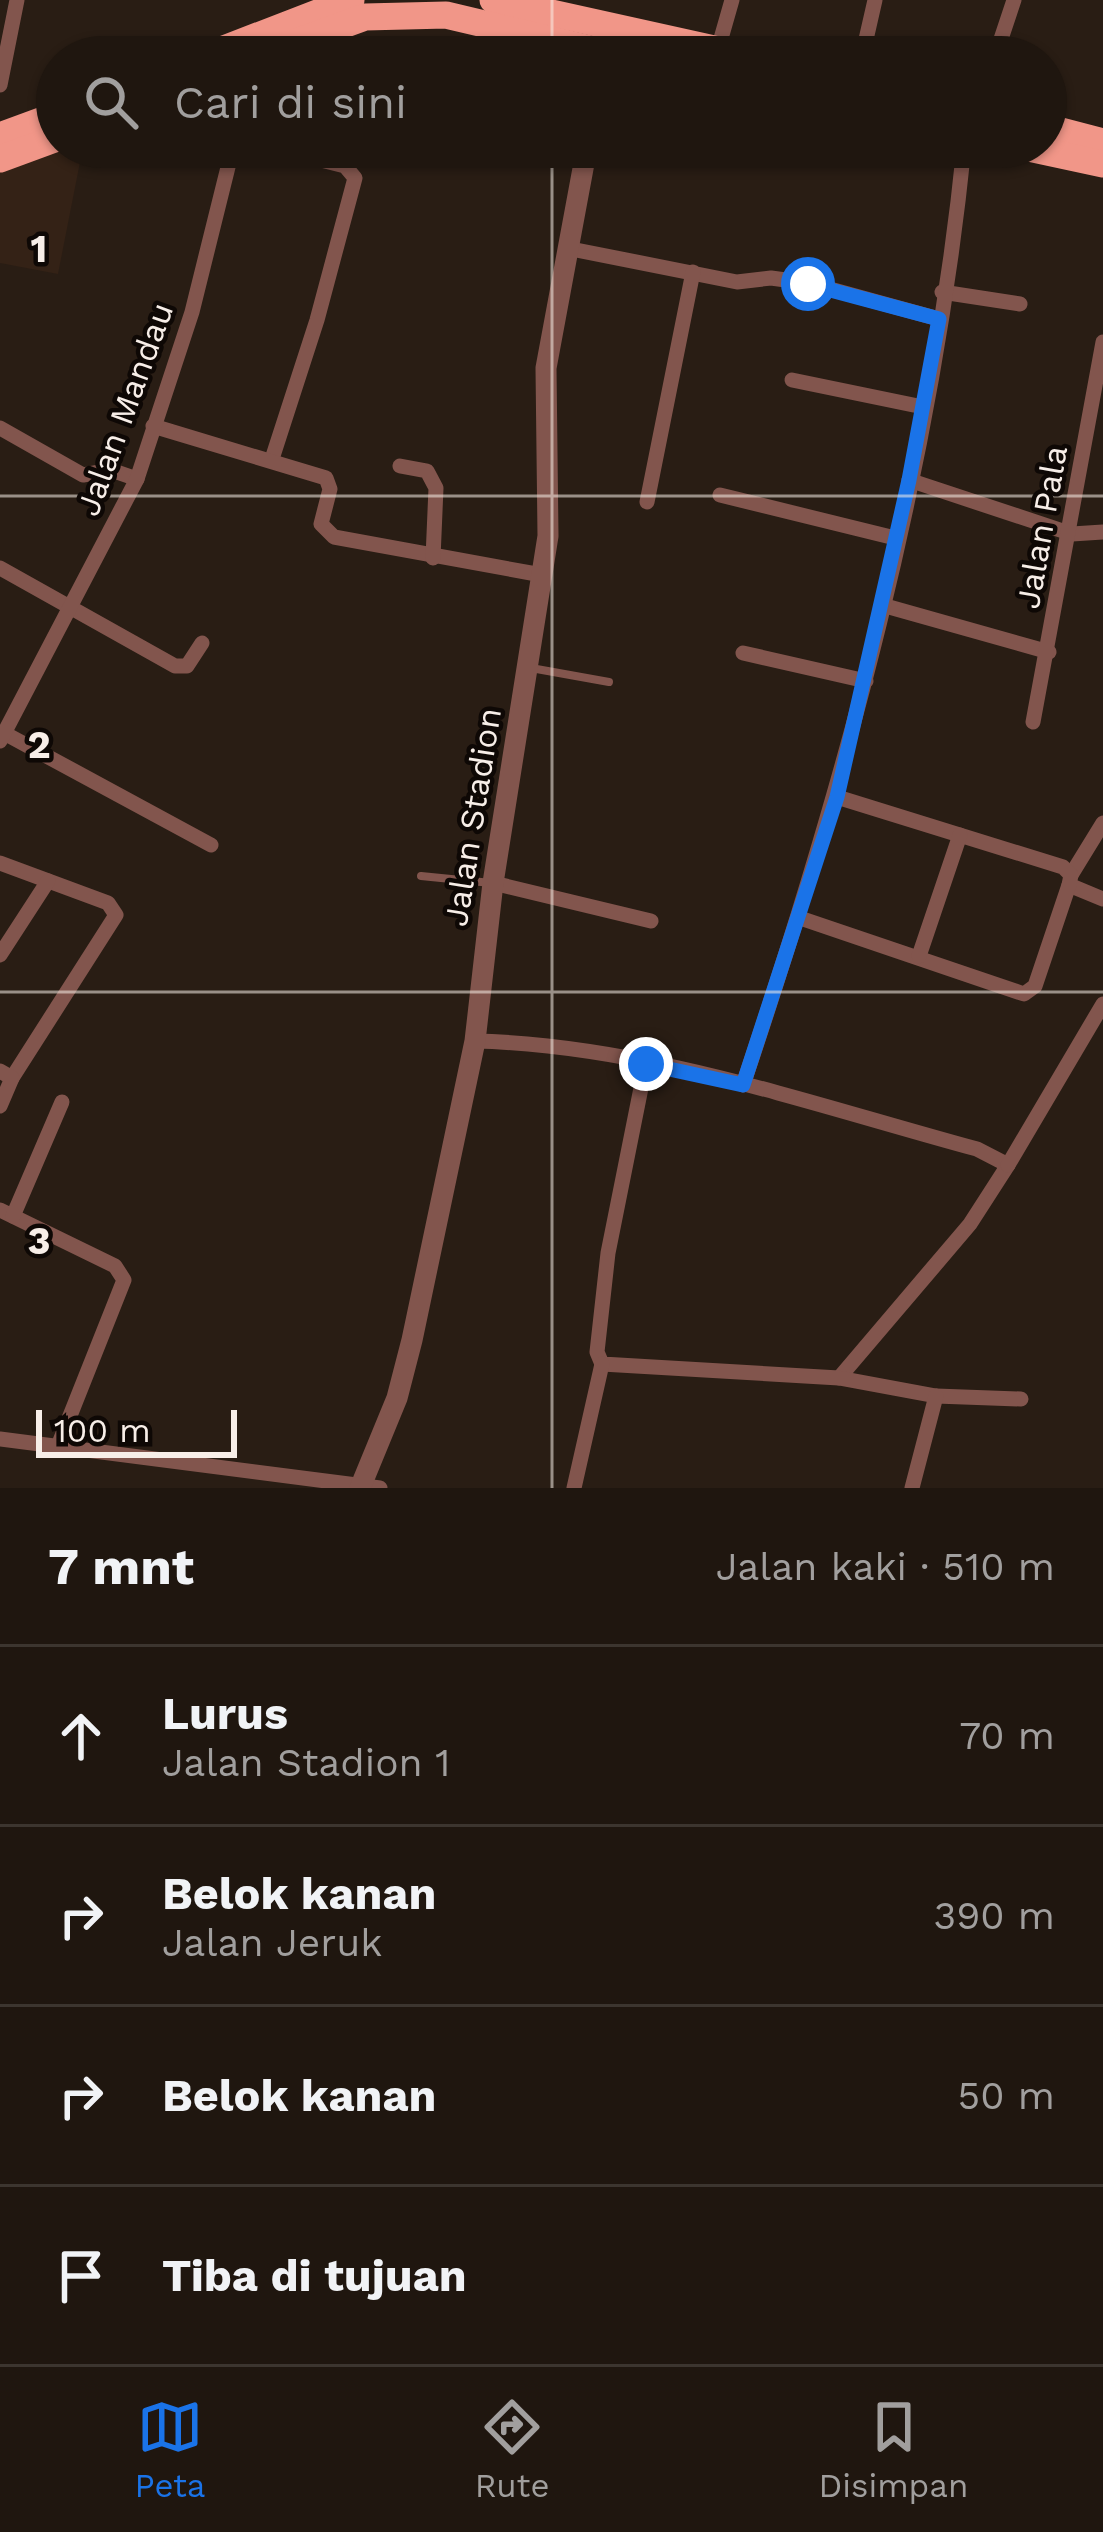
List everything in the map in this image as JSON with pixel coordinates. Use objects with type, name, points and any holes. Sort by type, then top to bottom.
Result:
[{"type":"highway","points":[[258,36],[351,0]]},
{"type":"highway","points":[[493,0],[655,36]]},
{"type":"highway","points":[[313,36],[365,17],[446,15],[533,36]]},
{"type":"highway","points":[[0,136],[36,123]]},
{"type":"highway","points":[[1067,133],[1103,142]]},
{"type":"highway","points":[[0,159],[36,145]]},
{"type":"highway","points":[[1067,156],[1103,164]]},
{"type":"street","points":[[0,85],[17,0]]},
{"type":"street","points":[[722,36],[732,0]]},
{"type":"street","points":[[867,36],[875,0]]},
{"type":"street","points":[[1002,36],[1014,0]]},
{"type":"street","name":"Jalan Mandau","points":[[2,737],[137,479],[192,312],[228,168]]},
{"type":"street","points":[[272,459],[317,320],[355,174],[348,168]]},
{"type":"street","name":"Jalan Stadion","points":[[367,1487],[412,1340],[475,1040],[493,883],[548,536],[546,368],[583,168]]},
{"type":"street","points":[[743,1085],[837,797],[866,681],[923,407],[961,168]]},
{"type":"street","points":[[566,248],[737,282],[808,284],[939,319]]},
{"type":"street","points":[[647,502],[693,272]]},
{"type":"street","points":[[942,292],[1020,304]]},
{"type":"street","name":"Jalan Pala","points":[[1033,722],[1099,388],[1103,342]]},
{"type":"street","points":[[791,380],[923,407]]},
{"type":"street","points":[[153,426],[330,480],[321,524],[329,535],[542,575]]},
{"type":"street","points":[[0,428],[83,475],[111,470],[137,479]]},
{"type":"street","points":[[400,466],[428,471],[435,482],[433,558]]},
{"type":"street","points":[[909,480],[1072,534],[1103,532]]},
{"type":"street","points":[[720,495],[895,538]]},
{"type":"street","points":[[0,568],[180,668],[190,664],[202,643]]},
{"type":"street","points":[[882,605],[1049,652]]},
{"type":"street","points":[[742,653],[866,681]]},
{"type":"street","points":[[2,737],[212,845]]},
{"type":"street","points":[[837,797],[1063,867],[1070,880],[1103,899]]},
{"type":"street","points":[[800,918],[1028,992],[1035,986],[1070,880],[1103,823]]},
{"type":"street","points":[[919,956],[960,835]]},
{"type":"street","points":[[0,862],[108,903],[116,915],[6,1074],[0,1106]]},
{"type":"street","points":[[0,955],[48,881]]},
{"type":"street","points":[[493,883],[651,921]]},
{"type":"street","points":[[839,1378],[970,1224],[1095,1041],[1103,1004]]},
{"type":"street","points":[[475,1040],[546,1045],[743,1085],[977,1149],[1008,1165]]},
{"type":"street","points":[[574,1488],[602,1364],[598,1352],[608,1253],[646,1064]]},
{"type":"street","points":[[58,1446],[124,1280],[115,1266],[7,1213],[62,1102]]},
{"type":"street","points":[[602,1364],[839,1378],[936,1396],[1021,1399]]},
{"type":"street","points":[[912,1488],[936,1396]]},
{"type":"street","points":[[0,1438],[367,1487]]},
{"type":"lane","points":[[530,668],[609,682]]},
{"type":"lane","points":[[421,877],[493,883]]},
{"type":"shaded area","points":[[36,152],[36,168],[79,168],[58,274],[0,263],[0,161]]},
{"type":"route","points":[[646,1064],[743,1085],[837,797],[909,480],[939,319],[808,284]]}]
